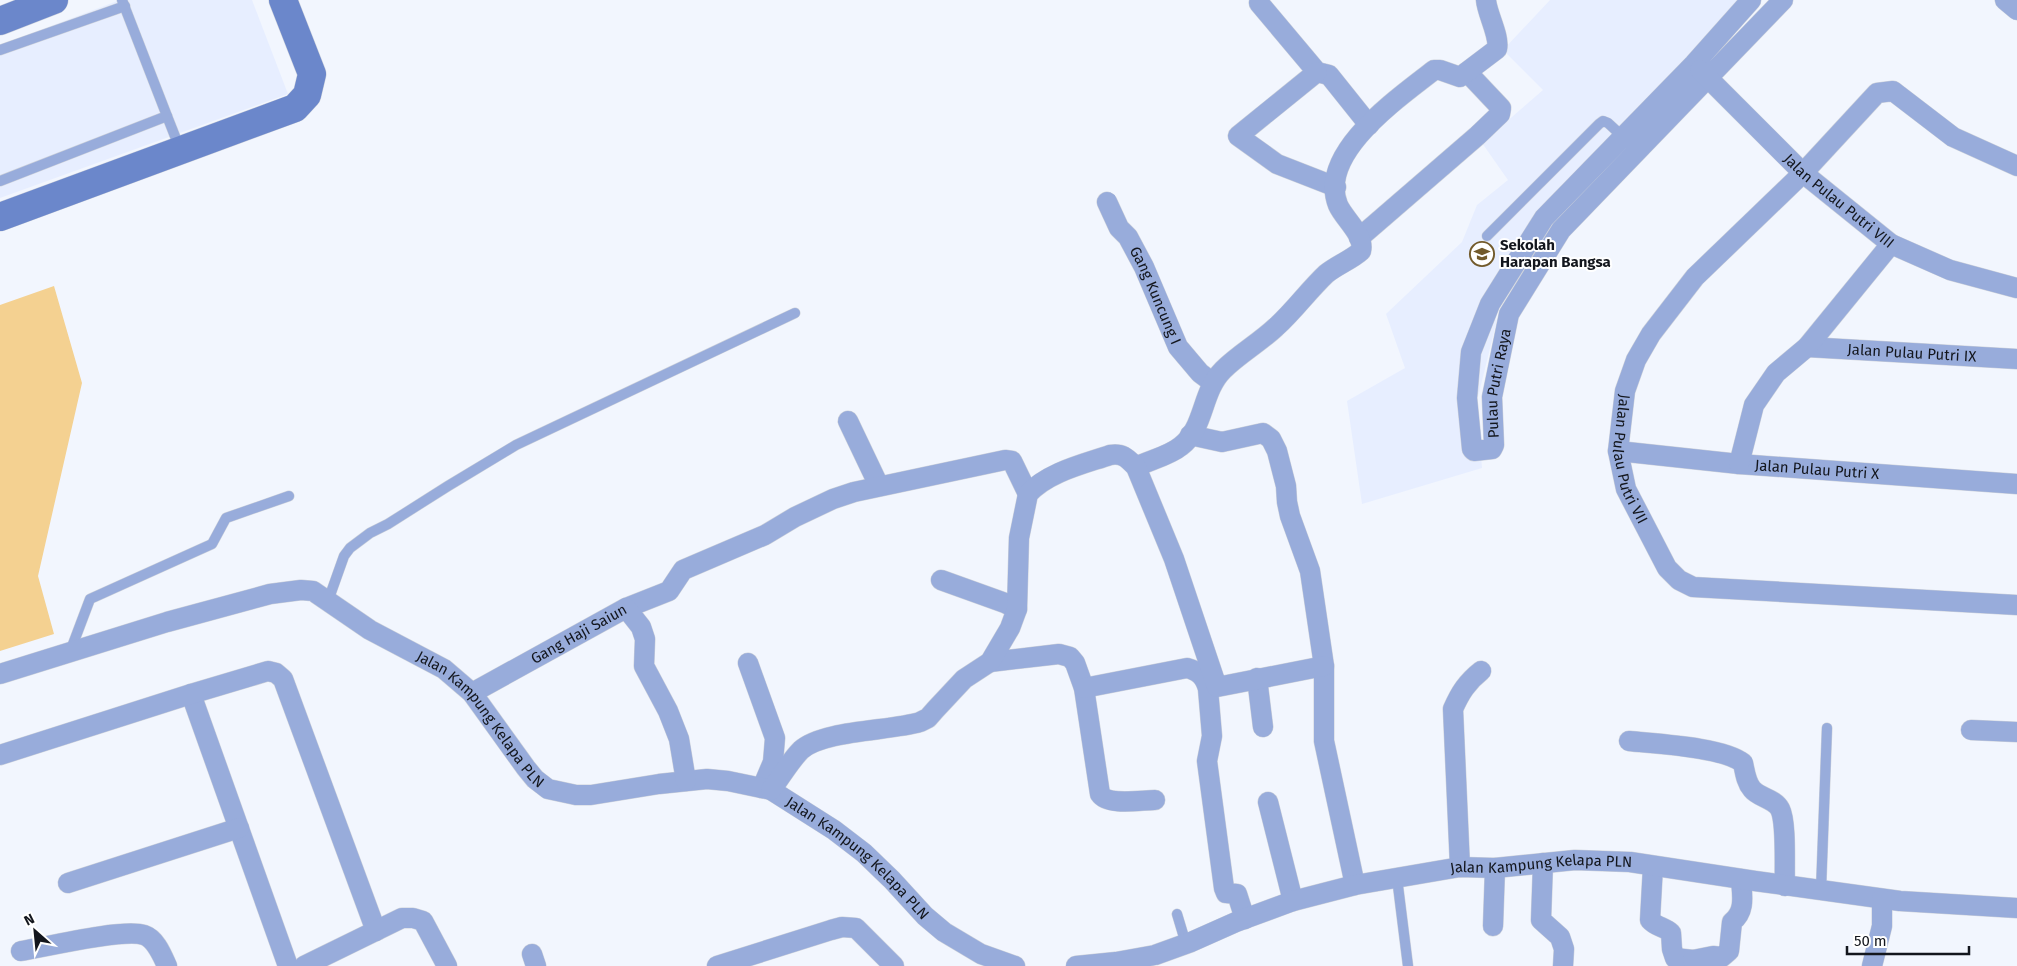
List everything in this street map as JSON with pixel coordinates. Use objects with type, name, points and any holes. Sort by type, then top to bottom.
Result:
[{"type":"street","points":[[0,21],[54,0]]},
{"type":"street","points":[[0,217],[295,108],[307,95],[312,74],[283,0]]},
{"type":"street","points":[[1136,467],[1179,448],[1200,419],[1212,382],[1224,369],[1293,312],[1310,290],[1326,274],[1361,251],[1362,244],[1360,238],[1341,212],[1336,200],[1339,167],[1348,148],[1378,114],[1434,70],[1440,70],[1460,77],[1497,48],[1498,45],[1488,16],[1486,0]]},
{"type":"street","name":"Pulau Putri Raya","points":[[1751,0],[1694,64],[1544,218],[1490,304],[1471,352],[1466,398],[1472,449],[1477,452],[1492,449],[1494,445],[1492,397],[1509,314],[1560,230],[1783,0]]},
{"type":"street","points":[[2005,0],[2017,10]]},
{"type":"street","points":[[1259,3],[1317,72],[1329,75],[1369,125]]},
{"type":"street","name":"Jalan Pulau Putri VIII","points":[[1694,64],[1803,173],[1891,244],[1950,270],[2017,288]]},
{"type":"street","points":[[1317,72],[1238,136],[1277,164],[1336,187]]},
{"type":"street","points":[[1360,238],[1500,114],[1501,108],[1467,72]]},
{"type":"street","name":"Jalan Pulau Putri VII","points":[[2017,166],[1953,137],[1893,91],[1877,93],[1803,173],[1695,277],[1651,334],[1636,360],[1625,391],[1618,451],[1626,490],[1667,568],[1679,580],[1693,587],[2017,605]]},
{"type":"street","name":"Gang Kuncung I","points":[[1107,202],[1119,228],[1128,237],[1144,267],[1178,347],[1200,373],[1212,382]]},
{"type":"street","points":[[1739,464],[1754,405],[1776,373],[1807,347],[1891,244]]},
{"type":"street","points":[[1490,304],[1509,314]]},
{"type":"street","name":"Jalan Pulau Putri IX","points":[[1807,347],[2017,359]]},
{"type":"street","points":[[848,421],[879,486]]},
{"type":"street","points":[[1190,435],[1222,442],[1263,433],[1271,439],[1282,467],[1290,516],[1310,572],[1324,666],[1324,741],[1355,885]]},
{"type":"street","name":"Jalan Pulau Putri X","points":[[1618,451],[1739,464],[2017,484]]},
{"type":"street","points":[[767,789],[802,750],[811,744],[845,734],[920,722],[928,718],[964,679],[990,662],[1010,628],[1018,609],[1019,538],[1028,494],[1057,474],[1110,455],[1119,454],[1126,456],[1136,467],[1174,559],[1212,688],[1212,736],[1207,761],[1224,888],[1226,892],[1237,894],[1245,919]]},
{"type":"street","points":[[626,608],[669,591],[683,570],[715,554],[756,539],[795,517],[833,499],[879,486],[921,479],[962,468],[1005,460],[1012,461],[1028,494]]},
{"type":"street","points":[[941,580],[1018,609]]},
{"type":"street","name":"Jalan Kampung Kelapa PLN","points":[[0,674],[167,622],[270,594],[313,591],[370,630],[444,669],[472,693],[526,768],[535,779],[548,789],[560,793],[590,794],[707,779],[767,789],[834,830],[864,853],[925,916],[944,932],[980,954],[1015,966]]},
{"type":"street","name":"Gang Haji Saiun","points":[[472,693],[626,608],[641,627],[645,639],[644,666],[668,711],[679,739],[686,781]]},
{"type":"street","points":[[990,662],[1059,654],[1070,657],[1075,663],[1084,688],[1100,794],[1103,798],[1113,801],[1155,800]]},
{"type":"street","points":[[748,663],[775,738],[773,762],[767,789]]},
{"type":"street","points":[[1212,688],[1324,666]]},
{"type":"street","points":[[1084,688],[1187,668],[1201,674],[1212,688]]},
{"type":"street","points":[[0,756],[191,694],[268,671],[276,673],[283,679],[376,931]]},
{"type":"street","points":[[1460,867],[1453,709],[1459,694],[1469,680],[1481,671]]},
{"type":"street","points":[[1257,678],[1262,727]]},
{"type":"street","points":[[191,694],[288,966]]},
{"type":"street","points":[[1971,730],[2017,732]]},
{"type":"street","points":[[1629,741],[1732,755],[1743,763],[1752,789],[1761,796],[1771,800],[1780,808],[1783,822],[1785,886]]},
{"type":"street","points":[[1268,802],[1293,901]]},
{"type":"street","points":[[68,883],[239,828]]},
{"type":"street","name":"Jalan Kampung Kelapa PLN","points":[[1076,966],[1126,960],[1155,954],[1186,944],[1236,922],[1293,901],[1355,885],[1460,867],[1495,868],[1576,860],[1630,862],[1785,886],[1882,898],[2017,908]]},
{"type":"street","points":[[1543,863],[1541,920],[1560,937],[1564,949],[1563,966]]},
{"type":"street","points":[[1653,866],[1650,920],[1653,924],[1665,927],[1671,933],[1672,949],[1675,958],[1694,963],[1713,956],[1722,957],[1729,951],[1732,922],[1739,916],[1743,907],[1741,879]]},
{"type":"street","points":[[1493,926],[1495,868]]},
{"type":"street","points":[[1872,966],[1882,926],[1882,898]]},
{"type":"street","points":[[304,966],[402,918],[413,918],[423,921],[447,966]]},
{"type":"street","points":[[717,966],[831,930],[849,927],[856,928],[894,966]]},
{"type":"street","points":[[21,951],[100,937],[125,934],[144,935],[154,942],[167,966]]},
{"type":"lane","points":[[0,50],[123,3],[180,149]]},
{"type":"lane","points":[[0,181],[167,116]]},
{"type":"lane","points":[[1487,236],[1599,124],[1604,121],[1608,123],[1622,136]]},
{"type":"lane","points":[[328,601],[344,556],[350,548],[370,533],[388,524],[516,445],[795,313]]},
{"type":"lane","points":[[70,653],[90,599],[212,544],[226,518],[289,496]]},
{"type":"lane","points":[[1821,890],[1827,728]]},
{"type":"lane","points":[[1397,878],[1408,966]]},
{"type":"lane","points":[[1177,914],[1186,944]]},
{"type":"shaded area","points":[[120,0],[252,0],[288,94],[0,198],[0,45]]},
{"type":"shaded area","name":"Sekolah Harapan Bangsa","points":[[1550,0],[1739,0],[1551,205],[1484,316],[1497,320],[1477,401],[1482,468],[1362,504],[1347,401],[1405,368],[1386,314],[1462,242],[1477,205],[1508,180],[1482,143],[1543,90],[1503,50]]},
{"type":"shaded area","points":[[54,286],[82,383],[38,576],[54,634],[0,651],[0,305]]},
{"type":"place","name":"Sekolah Harapan Bangsa","points":[[1482,254]]}]
